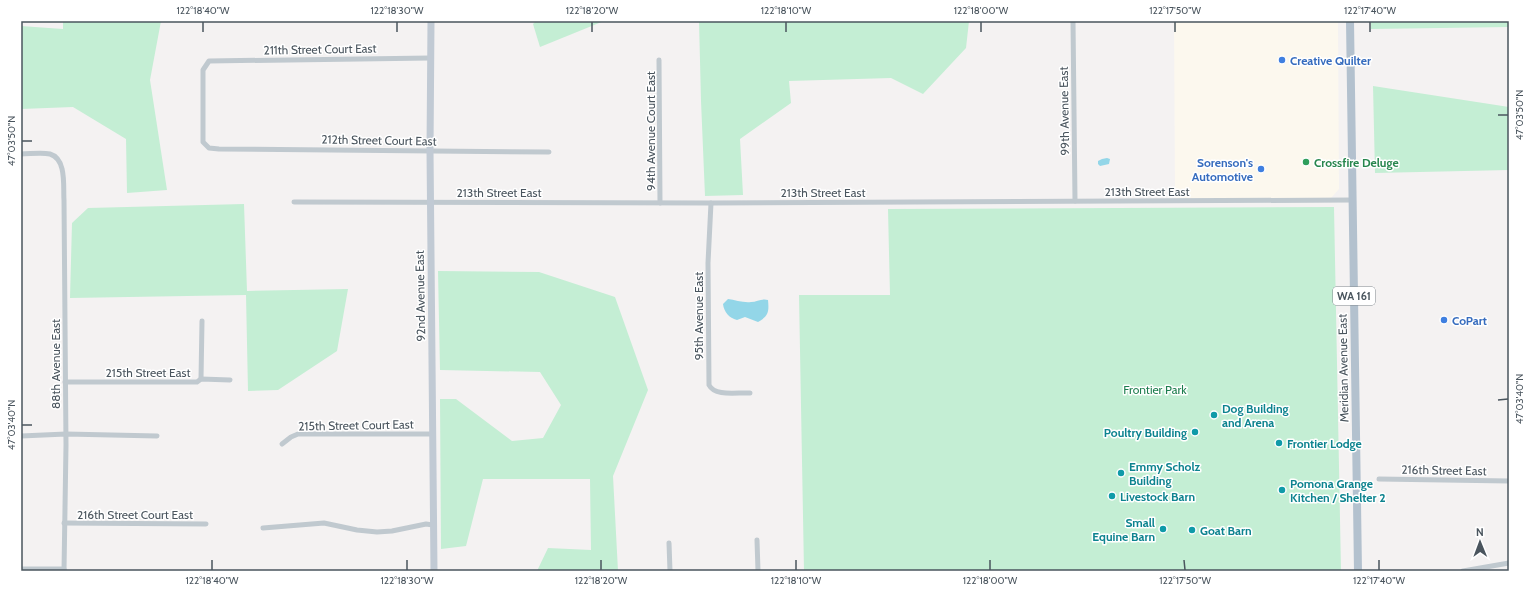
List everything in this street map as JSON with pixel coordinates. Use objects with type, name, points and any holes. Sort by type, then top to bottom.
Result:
[{"type":"main road","name":"Meridian Avenue East","points":[[1350,21],[1358,571]]},
{"type":"street","name":"92nd Avenue East","points":[[431,21],[430,202],[434,571]]},
{"type":"street","name":"99th Avenue East","points":[[1073,21],[1075,201]]},
{"type":"street","name":"211th Street Court East","points":[[209,148],[203,142],[203,70],[209,61],[430,58]]},
{"type":"street","name":"94th Avenue Court East","points":[[659,60],[660,202]]},
{"type":"street","name":"212th Street Court East","points":[[209,148],[549,152]]},
{"type":"street","name":"88th Avenue East","points":[[21,154],[50,154],[58,159],[61,165],[64,200],[66,434],[64,570]]},
{"type":"street","name":"213th Street East","points":[[294,202],[711,203],[1352,200]]},
{"type":"street","name":"95th Avenue East","points":[[711,203],[708,263],[710,385],[711,388],[718,392],[750,392]]},
{"type":"street","points":[[201,379],[202,322]]},
{"type":"street","name":"215th Street East","points":[[65,382],[197,382],[201,379],[230,380]]},
{"type":"street","points":[[21,436],[66,434],[158,436]]},
{"type":"street","name":"215th Street Court East","points":[[282,444],[298,434],[433,434]]},
{"type":"street","name":"216th Street East","points":[[1379,479],[1509,481]]},
{"type":"street","name":"216th Street Court East","points":[[64,523],[206,524]]},
{"type":"street","points":[[263,528],[324,523],[357,530],[377,532],[392,531],[426,524],[433,525]]},
{"type":"street","points":[[757,540],[758,571]]},
{"type":"street","points":[[669,543],[670,571]]},
{"type":"street","points":[[1464,571],[1509,563]]},
{"type":"street","points":[[21,569],[64,570]]},
{"type":"shaded area","points":[[1174,21],[1338,21],[1339,189],[1331,198],[1175,198]]},
{"type":"green space","points":[[63,21],[161,21],[150,80],[167,190],[127,193],[126,139],[73,107],[21,109],[21,26],[63,29]]},
{"type":"green space","points":[[536,21],[604,21],[540,47],[533,24]]},
{"type":"green space","points":[[699,21],[969,21],[966,48],[923,94],[891,78],[789,81],[791,103],[740,139],[743,195],[705,196]]},
{"type":"green space","points":[[1371,21],[1509,21],[1509,27],[1371,29]]},
{"type":"green space","points":[[1373,86],[1509,107],[1509,170],[1375,173]]},
{"type":"green space","points":[[244,204],[247,291],[348,289],[337,351],[278,390],[248,391],[246,295],[70,298],[72,223],[88,208]]},
{"type":"green space","name":"Frontier Park","points":[[1334,207],[1341,571],[804,571],[799,295],[890,295],[888,209]]},
{"type":"green space","points":[[438,271],[539,272],[615,297],[648,390],[613,476],[618,571],[537,571],[548,548],[591,550],[590,479],[483,479],[466,546],[441,549],[440,399],[456,399],[512,441],[543,438],[561,405],[540,372],[440,370]]},
{"type":"water","points":[[1107,158],[1110,159],[1109,164],[1100,166],[1098,164],[1098,161]]},
{"type":"water","points":[[728,299],[742,302],[753,302],[764,299],[768,300],[768,313],[758,322],[745,317],[737,320],[734,319],[727,314],[723,304]]},
{"type":"place","name":"Creative Quilter","points":[[1282,60]]},
{"type":"place","name":"Crossfire Deluge","points":[[1306,162]]},
{"type":"place","name":"Sorenson's Automotive","points":[[1261,169]]},
{"type":"place","name":"CoPart","points":[[1444,320]]},
{"type":"place","name":"Dog Building and Arena","points":[[1214,415]]},
{"type":"place","name":"Poultry Building","points":[[1195,432]]},
{"type":"place","name":"Frontier Lodge","points":[[1279,443]]},
{"type":"place","name":"Emmy Scholz Building","points":[[1121,473]]},
{"type":"place","name":"Pomona Grange Kitchen / Shelter 2","points":[[1282,490]]},
{"type":"place","name":"Livestock Barn","points":[[1112,496]]},
{"type":"place","name":"Small Equine Barn","points":[[1163,529]]},
{"type":"place","name":"Goat Barn","points":[[1192,530]]}]
